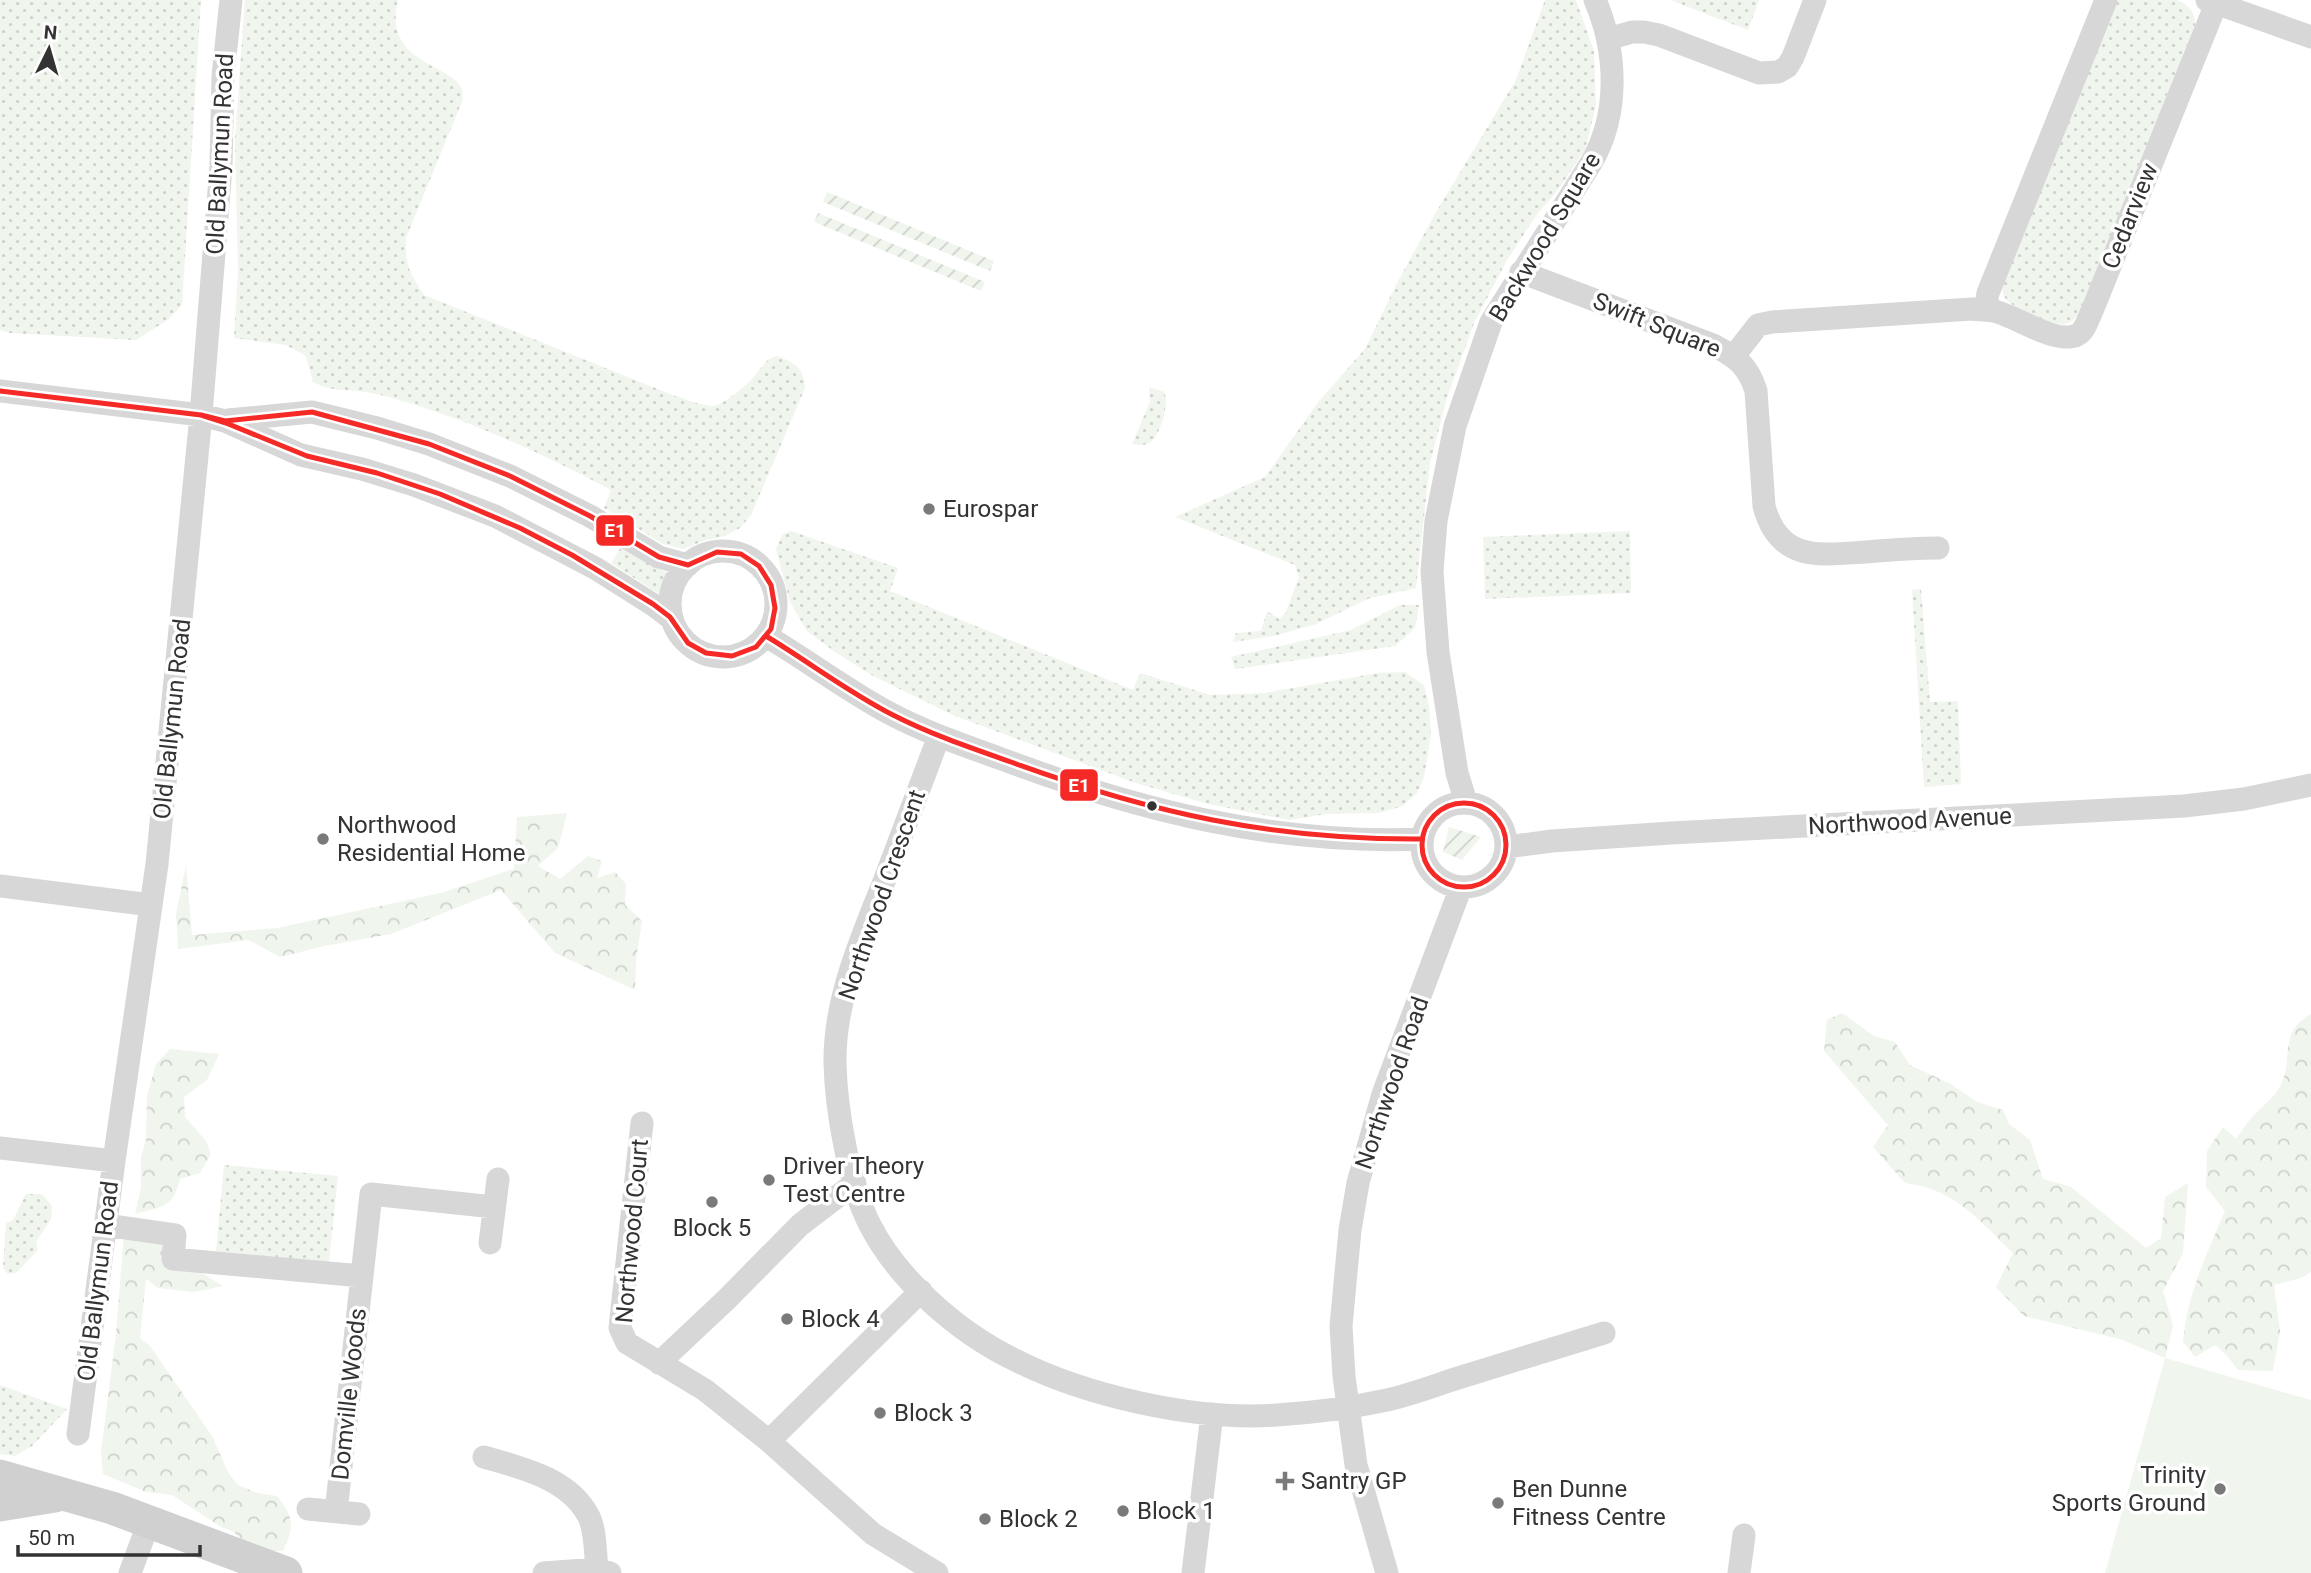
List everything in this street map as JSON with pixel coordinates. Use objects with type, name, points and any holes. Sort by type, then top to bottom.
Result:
[{"type":"main road","points":[[0,1476],[112,1508],[286,1573]]},
{"type":"main road","points":[[0,1505],[61,1494]]},
{"type":"street","name":"Old Ballymun Road","points":[[78,1434],[151,905],[201,415],[222,166],[223,76],[231,0]]},
{"type":"street","name":"Backwood Square","points":[[1466,802],[1457,773],[1438,652],[1432,571],[1436,521],[1455,426],[1491,323],[1591,163],[1604,136],[1610,110],[1612,57],[1605,23],[1595,0]]},
{"type":"street","points":[[1608,39],[1644,32],[1659,35],[1759,73],[1778,72],[1787,67],[1793,57],[1815,0]]},
{"type":"street","points":[[1984,310],[1988,293],[2106,0]]},
{"type":"street","name":"Cedarview","points":[[1734,356],[1758,325],[1772,322],[1984,310],[2005,315],[2055,335],[2077,335],[2082,331],[2211,2],[2311,37]]},
{"type":"street","name":"Swift Square","points":[[1521,272],[1713,345],[1734,356],[1752,379],[1756,391],[1764,506],[1772,529],[1794,548],[1814,554],[1938,548]]},
{"type":"street","points":[[0,391],[201,415],[225,421],[301,455],[362,469],[414,485],[495,516],[594,568],[672,619]]},
{"type":"street","points":[[225,421],[312,412],[416,440],[510,475],[590,516],[659,557],[688,565]]},
{"type":"street","points":[[718,551],[734,552],[750,558],[764,569],[773,585],[776,602],[774,620],[766,636],[739,655],[722,657],[706,654],[691,646],[672,619],[670,604],[678,576],[702,555],[718,551]]},
{"type":"street","points":[[766,636],[851,693],[894,716],[1051,778],[1190,818],[1306,835],[1363,840],[1422,839]]},
{"type":"street","name":"Northwood Crescent","points":[[939,736],[853,962],[840,1016],[835,1062],[841,1117],[855,1183],[869,1224],[891,1259],[954,1322],[1012,1359],[1071,1384],[1155,1405],[1212,1414],[1276,1415],[1384,1401],[1604,1333]]},
{"type":"street","name":"Northwood Avenue","points":[[1507,846],[1671,833],[2184,806],[2244,799],[2311,785]]},
{"type":"street","points":[[1466,802],[1485,808],[1499,822],[1505,833],[1507,846],[1502,865],[1491,878],[1479,885],[1461,887],[1444,882],[1431,872],[1423,856],[1422,839],[1427,825],[1436,813],[1447,806],[1466,802]]},
{"type":"street","points":[[0,886],[151,905]]},
{"type":"street","name":"Northwood Road","points":[[1387,1573],[1361,1483],[1347,1407],[1341,1326],[1350,1230],[1359,1183],[1383,1094],[1461,887]]},
{"type":"street","name":"Northwood Court","points":[[642,1123],[620,1328],[627,1343],[705,1390],[769,1441],[873,1534],[937,1573]]},
{"type":"street","points":[[0,1148],[114,1161]]},
{"type":"street","points":[[490,1243],[498,1179]]},
{"type":"street","points":[[659,1363],[800,1225],[855,1183]]},
{"type":"street","name":"Domville Woods","points":[[336,1512],[371,1194],[494,1206]]},
{"type":"street","name":"Domville Woods","points":[[105,1225],[176,1234],[173,1259],[362,1276]]},
{"type":"street","points":[[769,1441],[921,1291]]},
{"type":"street","points":[[1193,1573],[1212,1414]]},
{"type":"street","points":[[484,1457],[555,1482],[573,1497],[589,1516],[604,1571],[544,1573]]},
{"type":"street","name":"Domville Woods","points":[[307,1509],[359,1514]]},
{"type":"street","points":[[130,1573],[149,1522]]},
{"type":"street","points":[[1740,1573],[1744,1535]]},
{"type":"green space","points":[[0,0],[201,0],[182,305],[169,319],[136,340],[10,333],[0,330]]},
{"type":"green space","points":[[245,0],[398,0],[396,26],[404,44],[420,59],[460,85],[463,99],[406,238],[409,268],[424,295],[675,396],[704,405],[718,405],[730,398],[749,382],[765,363],[777,356],[797,367],[803,375],[805,388],[751,515],[740,528],[725,536],[684,549],[663,544],[604,508],[611,490],[561,464],[483,429],[429,409],[379,395],[320,385],[313,382],[306,356],[286,345],[234,338],[238,270],[235,139]]},
{"type":"green space","points":[[1545,0],[1576,0],[1594,51],[1596,106],[1585,150],[1507,260],[1474,323],[1447,398],[1430,463],[1416,588],[1370,598],[1316,624],[1274,636],[1233,642],[1236,633],[1261,631],[1267,611],[1279,619],[1285,614],[1299,577],[1295,565],[1175,517],[1265,477],[1319,401],[1365,349],[1398,281],[1439,207],[1516,80]]},
{"type":"green space","points":[[1670,0],[1759,0],[1748,30]]},
{"type":"green space","points":[[2118,0],[2177,0],[2190,9],[2195,25],[2078,315],[2069,323],[2059,324],[2014,306],[2004,296],[2004,282]]},
{"type":"green space","points":[[827,192],[994,261],[990,271],[823,202]]},
{"type":"green space","points":[[818,213],[985,282],[981,291],[814,222]]},
{"type":"green space","points":[[1149,387],[1164,392],[1166,404],[1163,419],[1153,440],[1143,445],[1132,444],[1150,402]]},
{"type":"green space","points":[[791,531],[898,568],[890,591],[1133,690],[1140,673],[1210,695],[1265,693],[1378,673],[1405,672],[1424,685],[1429,706],[1431,736],[1424,777],[1417,793],[1403,806],[1379,813],[1326,814],[1289,820],[1208,804],[1136,783],[955,716],[873,676],[807,631],[790,602],[776,549],[782,535]]},
{"type":"green space","points":[[1630,531],[1631,593],[1485,599],[1483,537]]},
{"type":"green space","points":[[621,547],[667,573],[662,596],[611,563]]},
{"type":"green space","points":[[1921,589],[1930,702],[1958,701],[1961,784],[1924,787],[1912,590]]},
{"type":"green space","points":[[1400,605],[1419,605],[1415,628],[1395,646],[1235,669],[1231,657],[1351,630]]},
{"type":"green space","points":[[567,813],[558,848],[538,866],[560,879],[588,856],[602,861],[597,878],[615,872],[626,884],[625,905],[642,921],[635,990],[555,953],[501,890],[391,934],[280,957],[249,940],[178,949],[176,914],[186,865],[192,935],[277,928],[441,893],[514,869],[517,817]]},
{"type":"green space","points":[[1449,827],[1481,837],[1462,860],[1443,852]]},
{"type":"green space","points":[[1842,1013],[1874,1036],[1895,1042],[1910,1065],[1951,1084],[1977,1102],[2003,1110],[2009,1124],[2030,1140],[2043,1179],[2071,1187],[2146,1248],[2161,1238],[2165,1197],[2188,1183],[2183,1253],[2163,1291],[2173,1325],[2165,1358],[2120,1339],[2024,1316],[1996,1287],[2013,1253],[1953,1199],[1939,1192],[1905,1183],[1873,1147],[1888,1125],[1824,1051],[1827,1020]]},
{"type":"green space","points":[[2311,1014],[2311,1272],[2301,1278],[2274,1285],[2280,1331],[2273,1371],[2238,1370],[2215,1345],[2195,1357],[2183,1342],[2193,1291],[2225,1211],[2206,1187],[2207,1151],[2223,1127],[2236,1139],[2252,1117],[2278,1090],[2286,1069],[2290,1039],[2300,1022]]},
{"type":"green space","points":[[170,1049],[219,1054],[207,1080],[184,1097],[185,1117],[206,1141],[211,1154],[200,1173],[180,1179],[174,1196],[165,1205],[135,1214],[141,1188],[141,1157],[146,1140],[147,1096],[156,1064]]},
{"type":"green space","points":[[224,1165],[338,1176],[329,1262],[216,1251]]},
{"type":"green space","points":[[26,1194],[42,1194],[52,1206],[51,1219],[36,1242],[38,1250],[16,1273],[8,1274],[3,1268],[6,1223],[13,1220]]},
{"type":"green space","points":[[124,1232],[160,1239],[168,1262],[195,1269],[223,1286],[193,1292],[158,1288],[146,1279],[140,1338],[150,1346],[212,1436],[229,1474],[238,1485],[257,1493],[277,1496],[283,1503],[290,1516],[291,1529],[283,1551],[252,1551],[234,1532],[221,1527],[172,1495],[146,1492],[103,1474],[101,1452],[116,1334]]},
{"type":"green space","name":"Trinity Sports Ground","points":[[2165,1358],[2311,1400],[2311,1573],[2105,1573]]},
{"type":"green space","points":[[0,1385],[67,1409],[32,1446],[15,1456],[0,1454]]},
{"type":"transit line","name":"E1","points":[[0,391],[201,415]]},
{"type":"transit line","name":"E1","points":[[312,412],[429,444],[510,476],[590,516],[659,557],[688,565],[717,552],[741,554],[759,566],[771,585],[775,608],[771,629],[756,647],[732,656],[706,653],[688,643],[670,617],[653,604],[572,555],[520,528],[440,494],[377,473],[307,456],[201,415],[225,421],[312,412]]},
{"type":"transit line","name":"E1","points":[[766,636],[860,697],[907,722],[936,735],[1113,796],[1263,829],[1314,835],[1422,839]]},
{"type":"transit line","name":"E1","points":[[1464,803],[1480,806],[1494,815],[1503,829],[1506,845],[1503,861],[1494,875],[1480,884],[1464,887],[1448,884],[1434,875],[1425,861],[1422,845],[1425,829],[1434,815],[1448,806],[1464,803]]},
{"type":"place","name":"Eurospar","points":[[929,509]]},
{"type":"place","name":"Northwood Residential Home","points":[[323,839]]},
{"type":"place","name":"Driver Theory Test Centre","points":[[769,1180]]},
{"type":"place","name":"Block 5","points":[[712,1202]]},
{"type":"place","name":"Block 4","points":[[787,1319]]},
{"type":"place","name":"Block 3","points":[[880,1413]]},
{"type":"place","name":"Santry GP","points":[[1285,1481]]},
{"type":"place","name":"Trinity Sports Ground","points":[[2220,1489]]},
{"type":"place","name":"Ben Dunne Fitness Centre","points":[[1498,1503]]},
{"type":"place","name":"Block 1","points":[[1123,1511]]},
{"type":"place","name":"Block 2","points":[[985,1519]]}]
